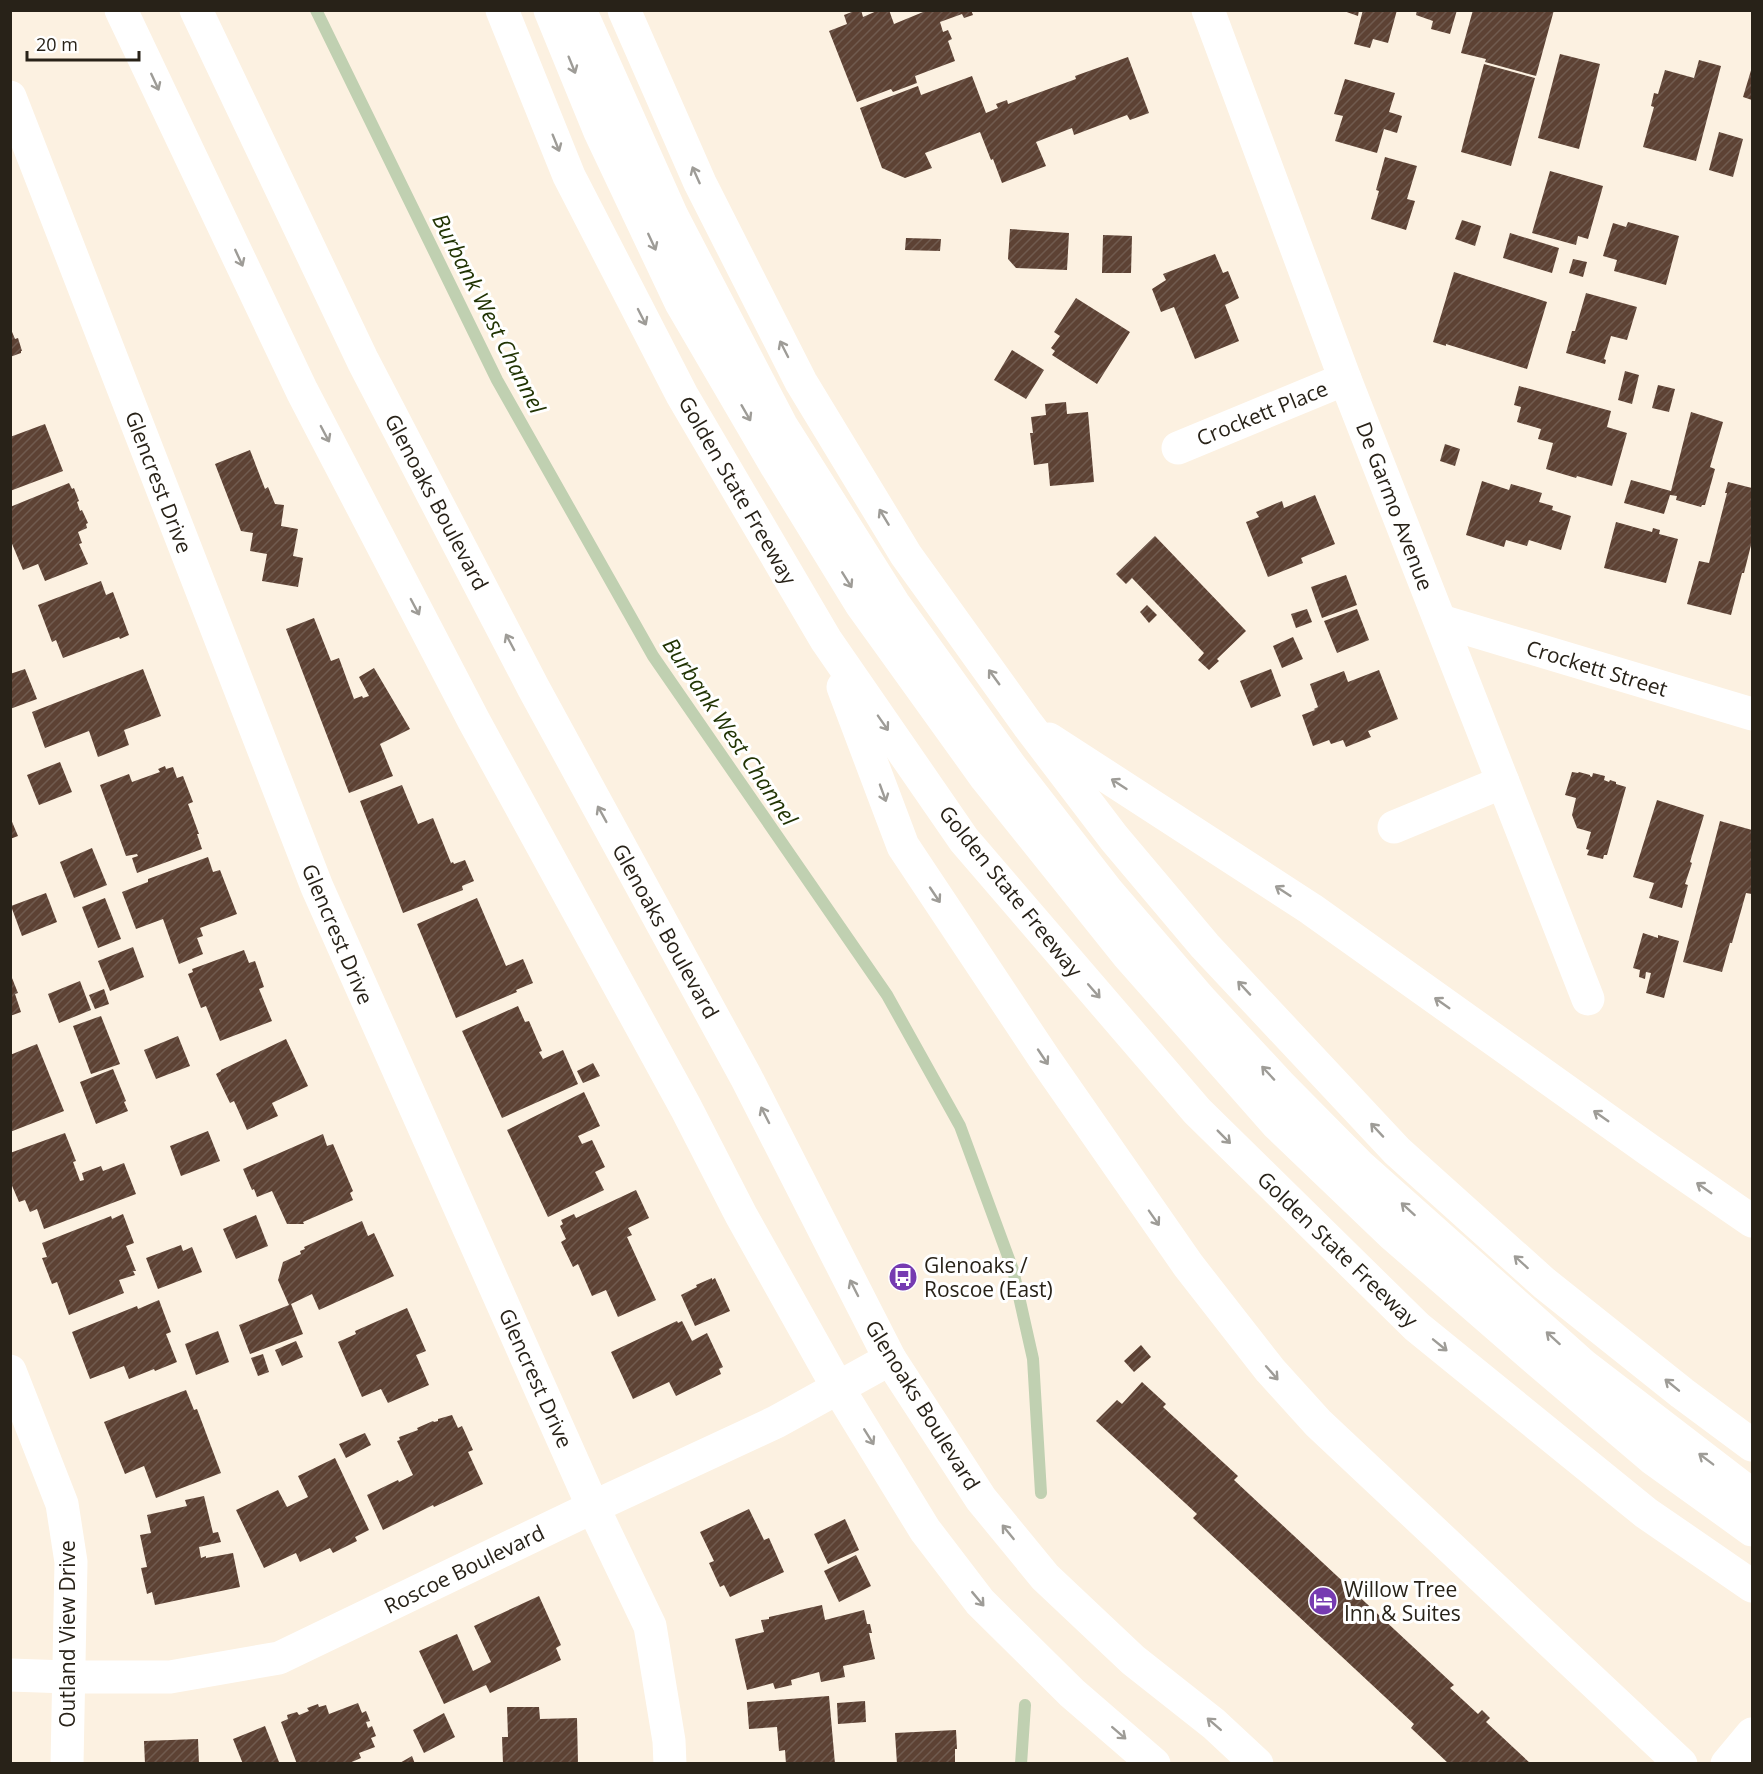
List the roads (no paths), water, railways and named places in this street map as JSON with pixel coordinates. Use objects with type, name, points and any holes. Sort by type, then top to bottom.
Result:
[{"type":"main road","points":[[121,10],[314,413],[474,721],[686,1108],[741,1215],[838,1388],[925,1530],[980,1602],[1072,1693],[1154,1764]]},
{"type":"main road","name":"Glenoaks Boulevard","points":[[196,10],[369,372],[539,699],[746,1077],[890,1359],[981,1499],[1045,1577],[1133,1660],[1214,1724],[1257,1764]]},
{"type":"main road","name":"Golden State Freeway","points":[[502,10],[569,176],[682,395],[826,640],[964,840],[1197,1111],[1417,1327],[1646,1513],[1752,1586]]},
{"type":"main road","points":[[550,10],[600,132],[681,303],[775,464],[861,604],[986,778],[1127,954],[1277,1124],[1393,1235],[1652,1458],[1752,1530]]},
{"type":"main road","points":[[580,10],[672,216],[781,425],[901,613],[1011,767],[1108,892],[1278,1084],[1360,1166],[1583,1365],[1752,1495]]},
{"type":"main road","points":[[624,10],[700,183],[801,382],[906,555],[1028,725],[1114,838],[1205,946],[1397,1151],[1544,1283],[1682,1393],[1752,1444]]},
{"type":"main road","name":"De Garmo Avenue","points":[[1208,10],[1345,379],[1588,999]]},
{"type":"main road","name":"Glencrest Drive","points":[[10,97],[317,887],[593,1507],[650,1626],[669,1741],[670,1764]]},
{"type":"main road","name":"Crockett Place","points":[[1178,448],[1345,379]]},
{"type":"main road","name":"Crockett Street","points":[[1441,621],[1752,714]]},
{"type":"main road","points":[[826,640],[903,846],[1044,1058],[1188,1265],[1270,1370],[1318,1423],[1681,1764]]},
{"type":"main road","points":[[1028,725],[1311,909],[1752,1221]]},
{"type":"main road","points":[[1394,827],[1503,782]]},
{"type":"main road","name":"Roscoe Boulevard","points":[[10,1675],[170,1677],[279,1658],[776,1422],[890,1359]]},
{"type":"main road","name":"Outland View Drive","points":[[10,1371],[62,1504],[71,1562],[67,1764]]},
{"type":"waterway","name":"Burbank West Channel","points":[[316,10],[497,380],[653,656],[887,995],[960,1126],[1013,1270],[1033,1359],[1041,1493]]},
{"type":"waterway","name":"Burbank West Channel","points":[[1021,1764],[1025,1705]]},
{"type":"place","name":"Glenoaks / Roscoe (East)","points":[[903,1277]]},
{"type":"place","name":"Willow Tree Inn & Suites","points":[[1323,1601]]}]
